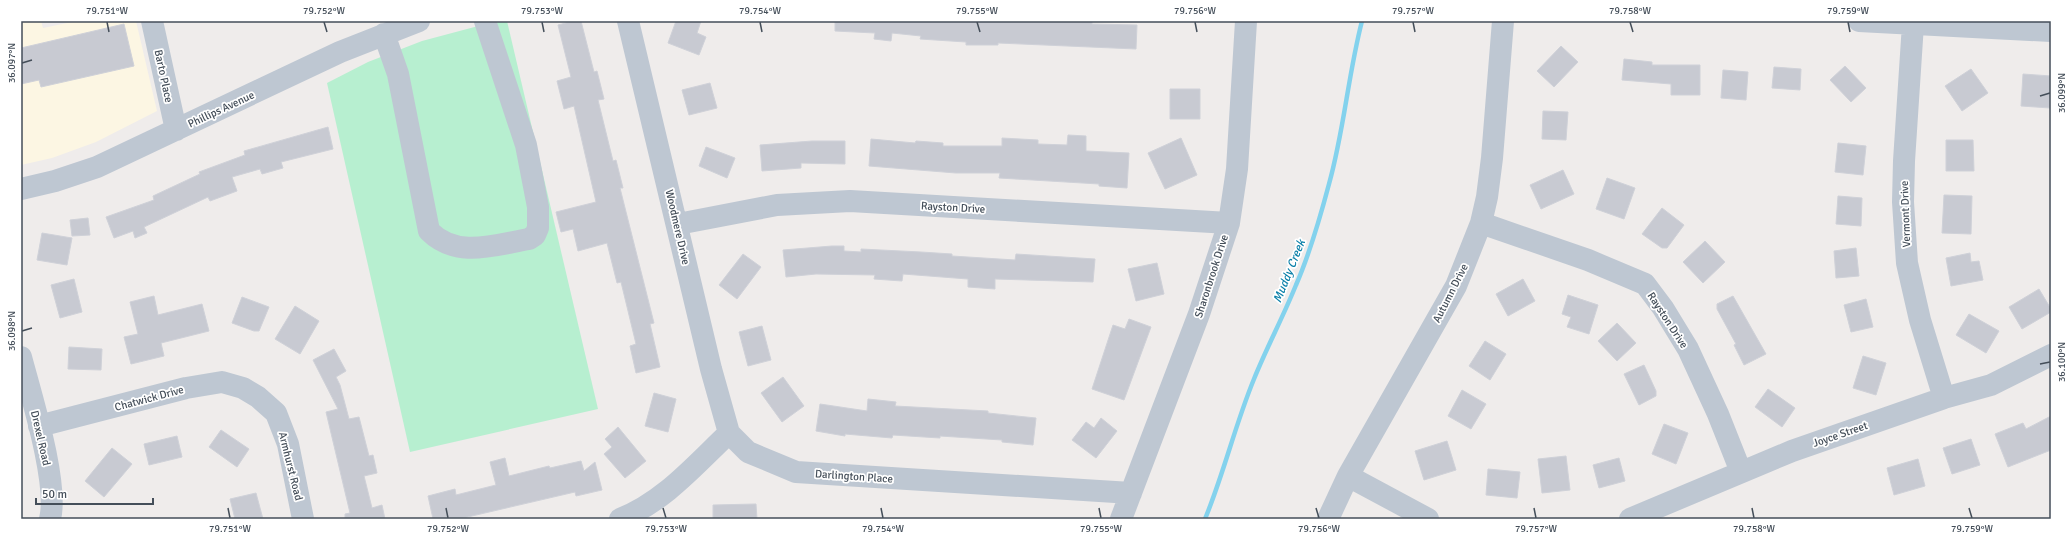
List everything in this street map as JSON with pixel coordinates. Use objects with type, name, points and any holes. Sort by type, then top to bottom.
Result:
[{"type":"street","name":"Barto Place","points":[[152,21],[176,130]]},
{"type":"street","name":"Phillips Avenue","points":[[21,188],[56,181],[86,171],[340,52],[419,21]]},
{"type":"street","points":[[384,34],[398,74],[429,231],[438,240],[453,247],[465,249],[529,239],[535,235],[538,228],[538,207],[526,145],[485,21]]},
{"type":"street","name":"Woodmere Drive","points":[[628,21],[678,224],[711,369],[729,433]]},
{"type":"street","name":"Sharonbrook Drive","points":[[1121,519],[1199,314],[1229,223],[1237,169],[1246,21]]},
{"type":"street","name":"Autumn Drive","points":[[1328,519],[1348,476],[1456,286],[1481,223],[1487,197],[1492,158],[1503,21]]},
{"type":"street","points":[[1859,21],[2051,30]]},
{"type":"street","name":"Vermont Drive","points":[[1913,24],[1904,161],[1903,202],[1907,263],[1920,320],[1944,398]]},
{"type":"street","name":"Rayston Drive","points":[[678,224],[777,205],[850,201],[1229,223]]},
{"type":"street","name":"Rayston Drive","points":[[1481,223],[1588,260],[1644,284],[1663,308],[1688,349],[1718,414],[1741,472]]},
{"type":"street","name":"Joyce Street","points":[[1630,519],[1792,451],[1944,398],[1991,385],[2051,354]]},
{"type":"street","name":"Drexel Road","points":[[21,357],[39,426],[53,507],[50,519]]},
{"type":"street","name":"Chatwick Drive","points":[[39,426],[186,388],[222,382],[243,388],[258,397]]},
{"type":"street","name":"Armhurst Road","points":[[258,397],[276,413],[288,444],[303,519]]},
{"type":"street","points":[[620,519],[631,515],[672,487],[729,433]]},
{"type":"street","name":"Darlington Place","points":[[729,433],[748,452],[796,472],[1131,493]]},
{"type":"street","points":[[1348,476],[1428,519]]},
{"type":"shaded area","points":[[21,21],[41,21],[43,28],[77,21],[136,21],[157,111],[96,142],[52,158],[21,165]]},
{"type":"green space","points":[[497,21],[507,21],[598,409],[410,452],[327,83],[368,62],[422,41]]},
{"type":"building","points":[[573,21],[581,21],[594,72],[597,71],[604,99],[598,100],[613,161],[616,160],[623,188],[620,188],[654,323],[650,324],[660,367],[636,373],[630,346],[636,344],[621,282],[617,283],[607,243],[578,251],[573,229],[561,232],[556,212],[596,202],[574,106],[564,109],[557,81],[571,77],[558,25]]},
{"type":"building","points":[[676,21],[701,21],[697,33],[706,37],[699,55],[668,43]]},
{"type":"building","points":[[835,21],[1092,21],[1092,24],[1137,25],[1136,49],[998,43],[998,45],[966,45],[966,42],[920,39],[921,36],[892,33],[891,41],[874,39],[875,33],[835,31]]},
{"type":"building","points":[[124,24],[134,66],[41,87],[39,80],[21,84],[21,48]]},
{"type":"building","points":[[1561,46],[1578,62],[1554,87],[1537,71]]},
{"type":"building","points":[[1624,59],[1652,62],[1652,65],[1700,65],[1700,95],[1671,95],[1671,84],[1622,80]]},
{"type":"building","points":[[1845,66],[1866,88],[1851,102],[1830,80]]},
{"type":"building","points":[[1774,67],[1801,69],[1800,90],[1772,88]]},
{"type":"building","points":[[1971,69],[1988,93],[1962,111],[1945,86]]},
{"type":"building","points":[[1723,70],[1748,72],[1746,100],[1721,98]]},
{"type":"building","points":[[2023,74],[2051,76],[2050,108],[2021,106]]},
{"type":"building","points":[[710,83],[717,108],[689,115],[682,90]]},
{"type":"building","points":[[1170,89],[1200,89],[1200,119],[1170,119]]},
{"type":"building","points":[[1543,111],[1568,112],[1566,140],[1542,139]]},
{"type":"building","points":[[328,127],[333,149],[281,162],[283,168],[262,174],[260,169],[232,177],[237,191],[210,201],[208,197],[144,227],[147,233],[135,238],[133,231],[114,238],[106,217],[154,200],[153,196],[200,174],[199,172],[245,155],[244,151]]},
{"type":"building","points":[[1068,135],[1086,136],[1086,151],[1129,153],[1127,188],[1099,186],[1099,184],[999,178],[1000,173],[956,173],[869,166],[871,139],[915,143],[916,141],[943,143],[943,146],[1002,146],[1002,138],[1038,140],[1038,144],[1067,145]]},
{"type":"building","points":[[1181,138],[1197,175],[1165,189],[1148,153]]},
{"type":"building","points":[[1946,140],[1973,140],[1974,171],[1946,171]]},
{"type":"building","points":[[812,141],[845,141],[845,164],[801,163],[801,168],[762,171],[760,145]]},
{"type":"building","points":[[1838,143],[1866,146],[1863,175],[1835,172]]},
{"type":"building","points":[[706,147],[735,158],[727,178],[699,166]]},
{"type":"building","points":[[1563,170],[1574,194],[1541,209],[1530,185]]},
{"type":"building","points":[[1607,178],[1635,188],[1624,219],[1596,209]]},
{"type":"building","points":[[1944,195],[1972,196],[1971,234],[1942,233]]},
{"type":"building","points":[[1838,196],[1862,198],[1861,226],[1836,224]]},
{"type":"building","points":[[1662,208],[1684,225],[1667,248],[1662,248],[1642,234]]},
{"type":"building","points":[[88,218],[90,235],[72,236],[70,220]]},
{"type":"building","points":[[42,233],[72,238],[67,265],[37,260]]},
{"type":"building","points":[[1705,241],[1725,262],[1703,283],[1683,262]]},
{"type":"building","points":[[844,246],[844,251],[861,252],[861,249],[921,252],[952,254],[952,256],[1015,260],[1016,254],[1095,259],[1093,282],[995,279],[995,289],[968,287],[968,279],[903,274],[902,281],[874,279],[875,275],[816,274],[786,277],[783,250]]},
{"type":"building","points":[[1856,248],[1859,276],[1836,278],[1834,251]]},
{"type":"building","points":[[1970,253],[1971,262],[1979,261],[1983,280],[1951,286],[1946,258]]},
{"type":"building","points":[[743,254],[761,267],[737,299],[719,285]]},
{"type":"building","points":[[1157,263],[1164,294],[1136,301],[1128,269]]},
{"type":"building","points":[[74,279],[82,312],[60,318],[51,285]]},
{"type":"building","points":[[1523,279],[1535,301],[1508,316],[1496,294]]},
{"type":"building","points":[[2039,289],[2051,309],[2051,312],[2022,329],[2009,307]]},
{"type":"building","points":[[1568,295],[1598,305],[1589,334],[1567,327],[1571,317],[1562,314]]},
{"type":"building","points":[[154,296],[158,315],[202,304],[209,331],[161,343],[164,356],[131,364],[124,337],[138,334],[130,302]]},
{"type":"building","points":[[1733,296],[1766,354],[1744,365],[1734,345],[1736,344],[1717,309],[1717,304]]},
{"type":"building","points":[[242,297],[269,307],[259,331],[254,331],[232,323]]},
{"type":"building","points":[[1866,299],[1873,327],[1851,332],[1844,305]]},
{"type":"building","points":[[295,306],[319,321],[300,354],[275,339]]},
{"type":"building","points":[[1969,314],[1999,331],[1986,353],[1956,335]]},
{"type":"building","points":[[1129,319],[1151,327],[1124,400],[1092,389],[1113,325],[1125,329]]},
{"type":"building","points":[[1617,323],[1636,343],[1617,361],[1598,341]]},
{"type":"building","points":[[762,326],[771,360],[748,366],[739,332]]},
{"type":"building","points":[[1485,341],[1506,354],[1490,380],[1469,366]]},
{"type":"building","points":[[69,347],[102,349],[101,370],[68,369]]},
{"type":"building","points":[[334,349],[346,371],[336,377],[340,385],[349,419],[359,417],[369,456],[373,455],[377,473],[364,476],[372,508],[382,505],[385,519],[345,519],[345,514],[350,513],[326,412],[338,409],[313,360]]},
{"type":"building","points":[[1863,356],[1886,363],[1876,395],[1853,388]]},
{"type":"building","points":[[1644,365],[1656,391],[1656,396],[1639,405],[1624,374]]},
{"type":"building","points":[[783,377],[804,406],[782,422],[761,393]]},
{"type":"building","points":[[1768,389],[1795,408],[1782,427],[1755,407]]},
{"type":"building","points":[[1462,390],[1486,404],[1471,429],[1448,416]]},
{"type":"building","points":[[654,393],[676,399],[668,432],[645,426]]},
{"type":"building","points":[[868,399],[896,402],[895,406],[988,411],[988,413],[1036,418],[1033,445],[1002,442],[1002,440],[940,436],[940,438],[893,435],[892,438],[845,434],[845,436],[816,431],[820,404],[867,411]]},
{"type":"building","points":[[2051,416],[2051,450],[2008,467],[1995,434],[2023,423],[2026,429]]},
{"type":"building","points":[[1101,418],[1117,431],[1096,458],[1072,440],[1086,422],[1094,428]]},
{"type":"building","points":[[1664,424],[1688,433],[1676,464],[1652,454]]},
{"type":"building","points":[[618,427],[646,461],[625,478],[604,454],[612,447],[605,439]]},
{"type":"building","points":[[221,430],[249,449],[237,467],[209,447]]},
{"type":"building","points":[[177,436],[182,457],[149,465],[144,444]]},
{"type":"building","points":[[1971,439],[1980,465],[1952,474],[1943,448]]},
{"type":"building","points":[[1447,441],[1456,470],[1424,480],[1415,451]]},
{"type":"building","points":[[112,448],[132,464],[104,497],[85,481]]},
{"type":"building","points":[[1566,456],[1570,490],[1542,493],[1538,459]]},
{"type":"building","points":[[505,458],[509,476],[549,466],[550,468],[581,461],[584,471],[595,462],[602,490],[576,496],[575,492],[459,519],[433,519],[428,496],[455,489],[456,495],[496,485],[490,462]]},
{"type":"building","points":[[1619,458],[1625,481],[1599,488],[1593,465]]},
{"type":"building","points":[[1918,459],[1925,486],[1894,495],[1887,468]]},
{"type":"building","points":[[1488,469],[1520,472],[1517,498],[1486,495]]},
{"type":"building","points":[[256,493],[263,519],[235,519],[230,499]]},
{"type":"building","points":[[756,504],[757,519],[713,519],[713,505]]},
{"type":"waterway","name":"Muddy Creek","points":[[1205,519],[1247,396],[1301,273],[1322,210],[1334,164],[1362,21]]}]
